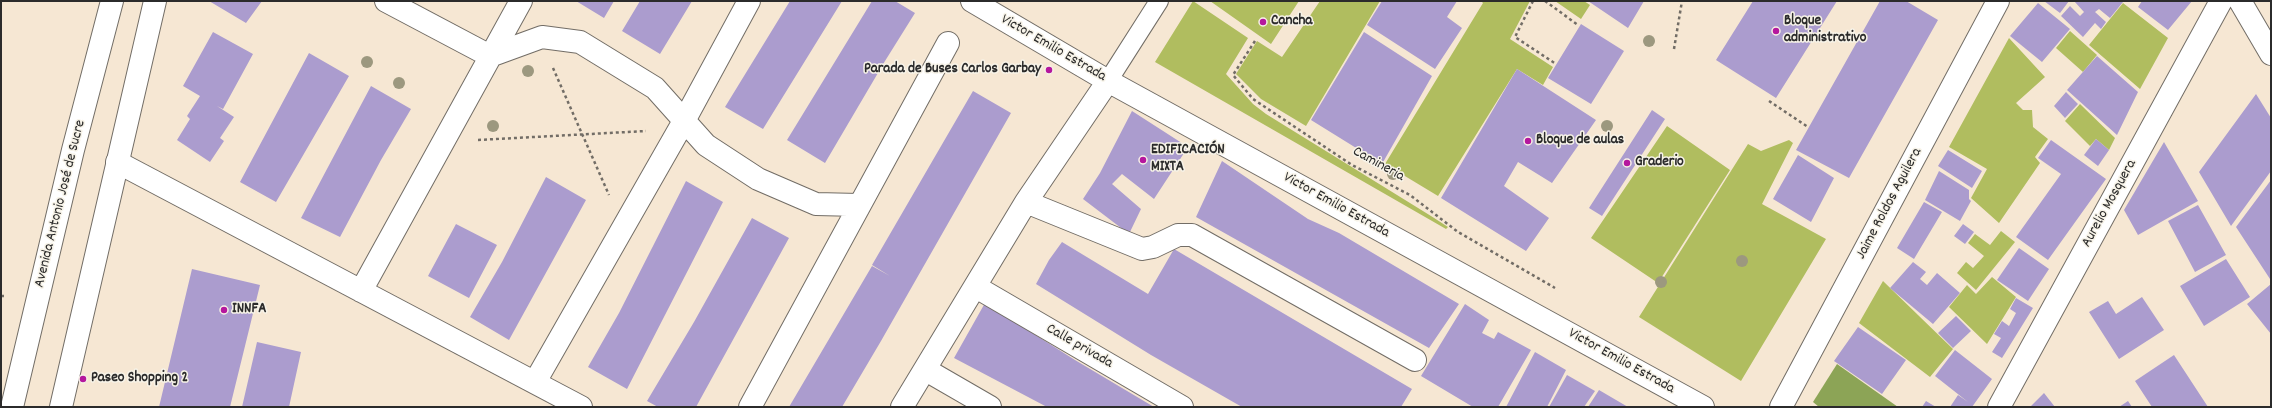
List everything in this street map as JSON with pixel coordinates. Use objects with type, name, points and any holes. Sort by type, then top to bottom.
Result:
[{"type":"street","name":"Avenida Antonio José de Sucre","points":[[12,407],[73,150],[112,1]]},
{"type":"street","points":[[61,407],[155,1]]},
{"type":"street","points":[[386,1],[490,56],[540,38],[580,42],[655,88],[682,125],[706,145],[758,179],[816,204],[859,205]]},
{"type":"street","points":[[361,291],[521,1]]},
{"type":"street","points":[[535,382],[682,125],[749,1]]},
{"type":"street","name":"Victor Emilio Estrada","points":[[972,1],[1108,81],[1703,407]]},
{"type":"street","name":"Jaime Roldos Aguilera","points":[[1781,407],[1998,1]]},
{"type":"street","name":"Aurelio Mosquera","points":[[1999,407],[2221,1]]},
{"type":"street","points":[[2240,1],[2271,54]]},
{"type":"street","points":[[750,407],[948,43]]},
{"type":"street","points":[[902,407],[926,370],[1026,202],[1108,81]]},
{"type":"street","points":[[117,162],[581,407]]},
{"type":"street","points":[[1026,202],[1142,249],[1153,247],[1178,235],[1192,235],[1415,360]]},
{"type":"street","name":"Calle privada","points":[[976,287],[1182,407]]},
{"type":"street","points":[[926,370],[990,407]]},
{"type":"lane","points":[[1108,81],[1159,1]]},
{"type":"path","points":[[1533,1],[1515,37],[1556,64]]},
{"type":"path","points":[[1545,1],[1578,25]]},
{"type":"path","points":[[1674,49],[1682,1]]},
{"type":"path","points":[[540,38],[624,227]]},
{"type":"path","name":"Camineria","points":[[1255,41],[1233,75],[1252,99],[1352,165],[1410,195],[1458,232],[1555,288]]},
{"type":"path","points":[[1769,100],[1808,127]]},
{"type":"path","points":[[443,142],[582,134],[682,125]]},
{"type":"green space","points":[[1193,1],[1248,38],[1226,74],[1253,104],[1266,114],[1448,227],[1446,229],[1155,62]]},
{"type":"green space","name":"Cancha","points":[[1210,1],[1299,1],[1271,44]]},
{"type":"green space","points":[[1320,1],[1380,1],[1306,126],[1261,99],[1236,74],[1257,41],[1282,57]]},
{"type":"green space","points":[[1481,1],[1530,1],[1510,39],[1553,67],[1543,85],[1517,69],[1438,196],[1385,164],[1483,3]]},
{"type":"green space","points":[[1555,1],[1584,1],[1590,5],[1581,19]]},
{"type":"green space","points":[[2123,3],[2168,38],[2140,89],[2089,45]]},
{"type":"green space","points":[[2070,31],[2097,55],[2083,72],[2056,48]]},
{"type":"green space","points":[[2009,38],[2045,77],[2016,103],[2023,110],[2032,110],[2033,127],[2048,139],[2035,157],[2040,163],[1999,223],[1971,198],[1987,169],[1949,147]]},
{"type":"green space","points":[[2080,104],[2115,138],[2109,150],[2096,139],[2090,146],[2065,121]]},
{"type":"green space","points":[[1667,126],[1730,170],[1658,283],[1591,238]]},
{"type":"green space","points":[[1789,140],[1793,143],[1762,204],[1826,239],[1741,381],[1639,317],[1748,144],[1761,151]]},
{"type":"green space","points":[[2001,231],[2015,242],[1976,290],[1957,273],[1966,262],[1973,268],[1984,256],[1968,243],[1975,234],[1990,245]]},
{"type":"green space","points":[[1992,277],[2016,297],[1987,344],[1949,307],[1967,285],[1976,294]]},
{"type":"green space","points":[[1883,281],[1953,349],[1930,377],[1859,323]]},
{"type":"green space","points":[[1837,364],[1898,407],[1819,407],[1813,402]]},
{"type":"building","points":[[209,1],[262,1],[246,23]]},
{"type":"building","points":[[576,1],[614,1],[604,18]]},
{"type":"building","points":[[640,1],[692,1],[660,54],[622,31]]},
{"type":"building","points":[[790,1],[842,1],[763,129],[725,107]]},
{"type":"building","points":[[872,1],[895,1],[915,13],[825,163],[787,140]]},
{"type":"building","points":[[1382,1],[1457,1],[1447,17],[1462,28],[1435,69],[1367,25]]},
{"type":"building","points":[[1588,1],[1644,1],[1628,28]]},
{"type":"building","name":"Bloque administrativo","points":[[1753,1],[1837,1],[1776,98],[1716,60]]},
{"type":"building","points":[[1880,1],[1906,1],[1938,20],[1849,178],[1796,150]]},
{"type":"building","points":[[2044,1],[2069,1],[2060,13]]},
{"type":"building","points":[[2074,1],[2123,2],[2110,18],[2099,9],[2095,12],[2106,22],[2101,29],[2095,23],[2083,37],[2061,16],[2070,6],[2080,16],[2084,12]]},
{"type":"building","points":[[2142,1],[2192,1],[2168,30],[2138,7]]},
{"type":"building","points":[[2038,3],[2070,29],[2042,62],[2010,36]]},
{"type":"building","name":"Bloque de aulas","points":[[1581,24],[1624,51],[1591,104],[1548,78]]},
{"type":"building","points":[[213,32],[253,54],[223,109],[217,106],[234,117],[220,138],[224,141],[210,162],[177,140],[190,119],[187,116],[200,96],[183,86]]},
{"type":"building","points":[[1364,32],[1432,76],[1382,164],[1311,120]]},
{"type":"building","points":[[309,53],[349,76],[276,202],[240,182]]},
{"type":"building","points":[[2097,56],[2138,92],[2117,135],[2067,90]]},
{"type":"building","name":"Bloque de aulas","points":[[1517,69],[1596,120],[1552,183],[1518,162],[1504,186],[1549,218],[1526,251],[1441,198]]},
{"type":"building","points":[[371,86],[411,109],[381,160],[340,237],[301,218]]},
{"type":"building","points":[[973,91],[1011,113],[881,341],[842,407],[789,407],[872,266],[890,276],[872,265]]},
{"type":"building","points":[[2066,92],[2078,104],[2065,118],[2054,106]]},
{"type":"building","points":[[2256,94],[2271,118],[2271,171],[2231,226],[2199,172]]},
{"type":"building","name":"Graderio","points":[[1652,110],[1665,119],[1602,216],[1589,208]]},
{"type":"building","name":"EDIFICACIÓN MIXTA","points":[[1132,111],[1188,147],[1154,199],[1122,174],[1112,184],[1141,209],[1129,234],[1083,199],[1100,173]]},
{"type":"building","points":[[2096,139],[2109,150],[2098,166],[2084,155]]},
{"type":"building","points":[[2051,140],[2106,179],[2048,260],[2016,237],[2061,174],[2038,158]]},
{"type":"building","points":[[2164,142],[2198,201],[2138,235],[2124,210]]},
{"type":"building","points":[[1948,150],[1982,171],[1972,188],[1938,166]]},
{"type":"building","points":[[1798,155],[1834,178],[1811,222],[1773,199]]},
{"type":"building","points":[[1222,161],[1308,219],[1339,233],[1459,304],[1429,348],[1196,217]]},
{"type":"building","points":[[1939,171],[1969,190],[1969,199],[1971,201],[1960,221],[1925,200]]},
{"type":"building","points":[[546,177],[586,200],[509,340],[470,317],[502,262]]},
{"type":"building","points":[[2271,180],[2271,278],[2270,279],[2236,227]]},
{"type":"building","points":[[686,181],[723,202],[627,389],[588,367],[619,313]]},
{"type":"building","points":[[1924,202],[1942,212],[1914,259],[1897,248]]},
{"type":"building","points":[[2198,205],[2226,255],[2195,272],[2168,221]]},
{"type":"building","points":[[752,218],[789,238],[696,407],[658,407],[647,401],[694,322]]},
{"type":"building","points":[[456,224],[497,245],[469,298],[428,276]]},
{"type":"building","points":[[1963,224],[1974,232],[1965,244],[1954,236]]},
{"type":"building","points":[[1062,242],[1148,294],[1174,249],[1412,389],[1401,407],[1242,407],[1151,355],[1036,284],[1049,260]]},
{"type":"building","points":[[2019,248],[2049,269],[2028,301],[1997,280]]},
{"type":"building","points":[[2226,259],[2250,297],[2204,326],[2180,286]]},
{"type":"building","points":[[1913,262],[1926,272],[1920,279],[1927,285],[1937,273],[1960,293],[1933,324],[1890,288]]},
{"type":"building","points":[[192,269],[260,285],[230,407],[159,407]]},
{"type":"building","points":[[2271,284],[2271,334],[2247,304]]},
{"type":"building","points":[[2142,297],[2164,330],[2119,359],[2089,312],[2108,301],[2116,314]]},
{"type":"building","points":[[2016,298],[2033,308],[2002,358],[1992,352],[2001,338],[1994,334],[2002,321],[2009,326],[2016,313],[2010,309]]},
{"type":"building","points":[[985,303],[1075,360],[1154,407],[1047,407],[954,358]]},
{"type":"building","points":[[1465,304],[1489,320],[1482,333],[1494,339],[1498,332],[1531,350],[1498,407],[1473,407],[1421,376]]},
{"type":"building","points":[[1956,316],[1971,331],[1953,348],[1938,333]]},
{"type":"building","points":[[1858,327],[1906,360],[1882,394],[1834,361]]},
{"type":"building","points":[[257,342],[301,352],[289,407],[242,407]]},
{"type":"building","points":[[1955,350],[1992,379],[1972,407],[1950,407],[1958,395],[1968,402],[1935,376]]},
{"type":"building","points":[[1535,352],[1566,370],[1547,407],[1506,407]]},
{"type":"building","points":[[2174,355],[2208,407],[2152,407],[2135,381]]},
{"type":"building","points":[[1567,375],[1595,391],[1584,407],[1549,407]]},
{"type":"building","points":[[1599,390],[1628,407],[1588,407]]},
{"type":"building","points":[[2044,393],[2055,407],[2030,407]]},
{"type":"building","points":[[1926,401],[1936,407],[1922,407]]},
{"type":"building","points":[[2128,401],[2132,407],[2119,407]]},
{"type":"place","name":"Cancha","points":[[1263,22]]},
{"type":"place","name":"Bloque administrativo","points":[[1776,31]]},
{"type":"place","name":"Parada de Buses Carlos Garbay","points":[[1049,70]]},
{"type":"place","name":"Bloque de aulas","points":[[1528,141]]},
{"type":"place","name":"EDIFICACIÓN MIXTA","points":[[1143,160]]},
{"type":"place","name":"Graderio","points":[[1627,163]]},
{"type":"place","name":"INNFA","points":[[224,310]]},
{"type":"place","name":"Paseo Shopping 2","points":[[83,379]]}]
